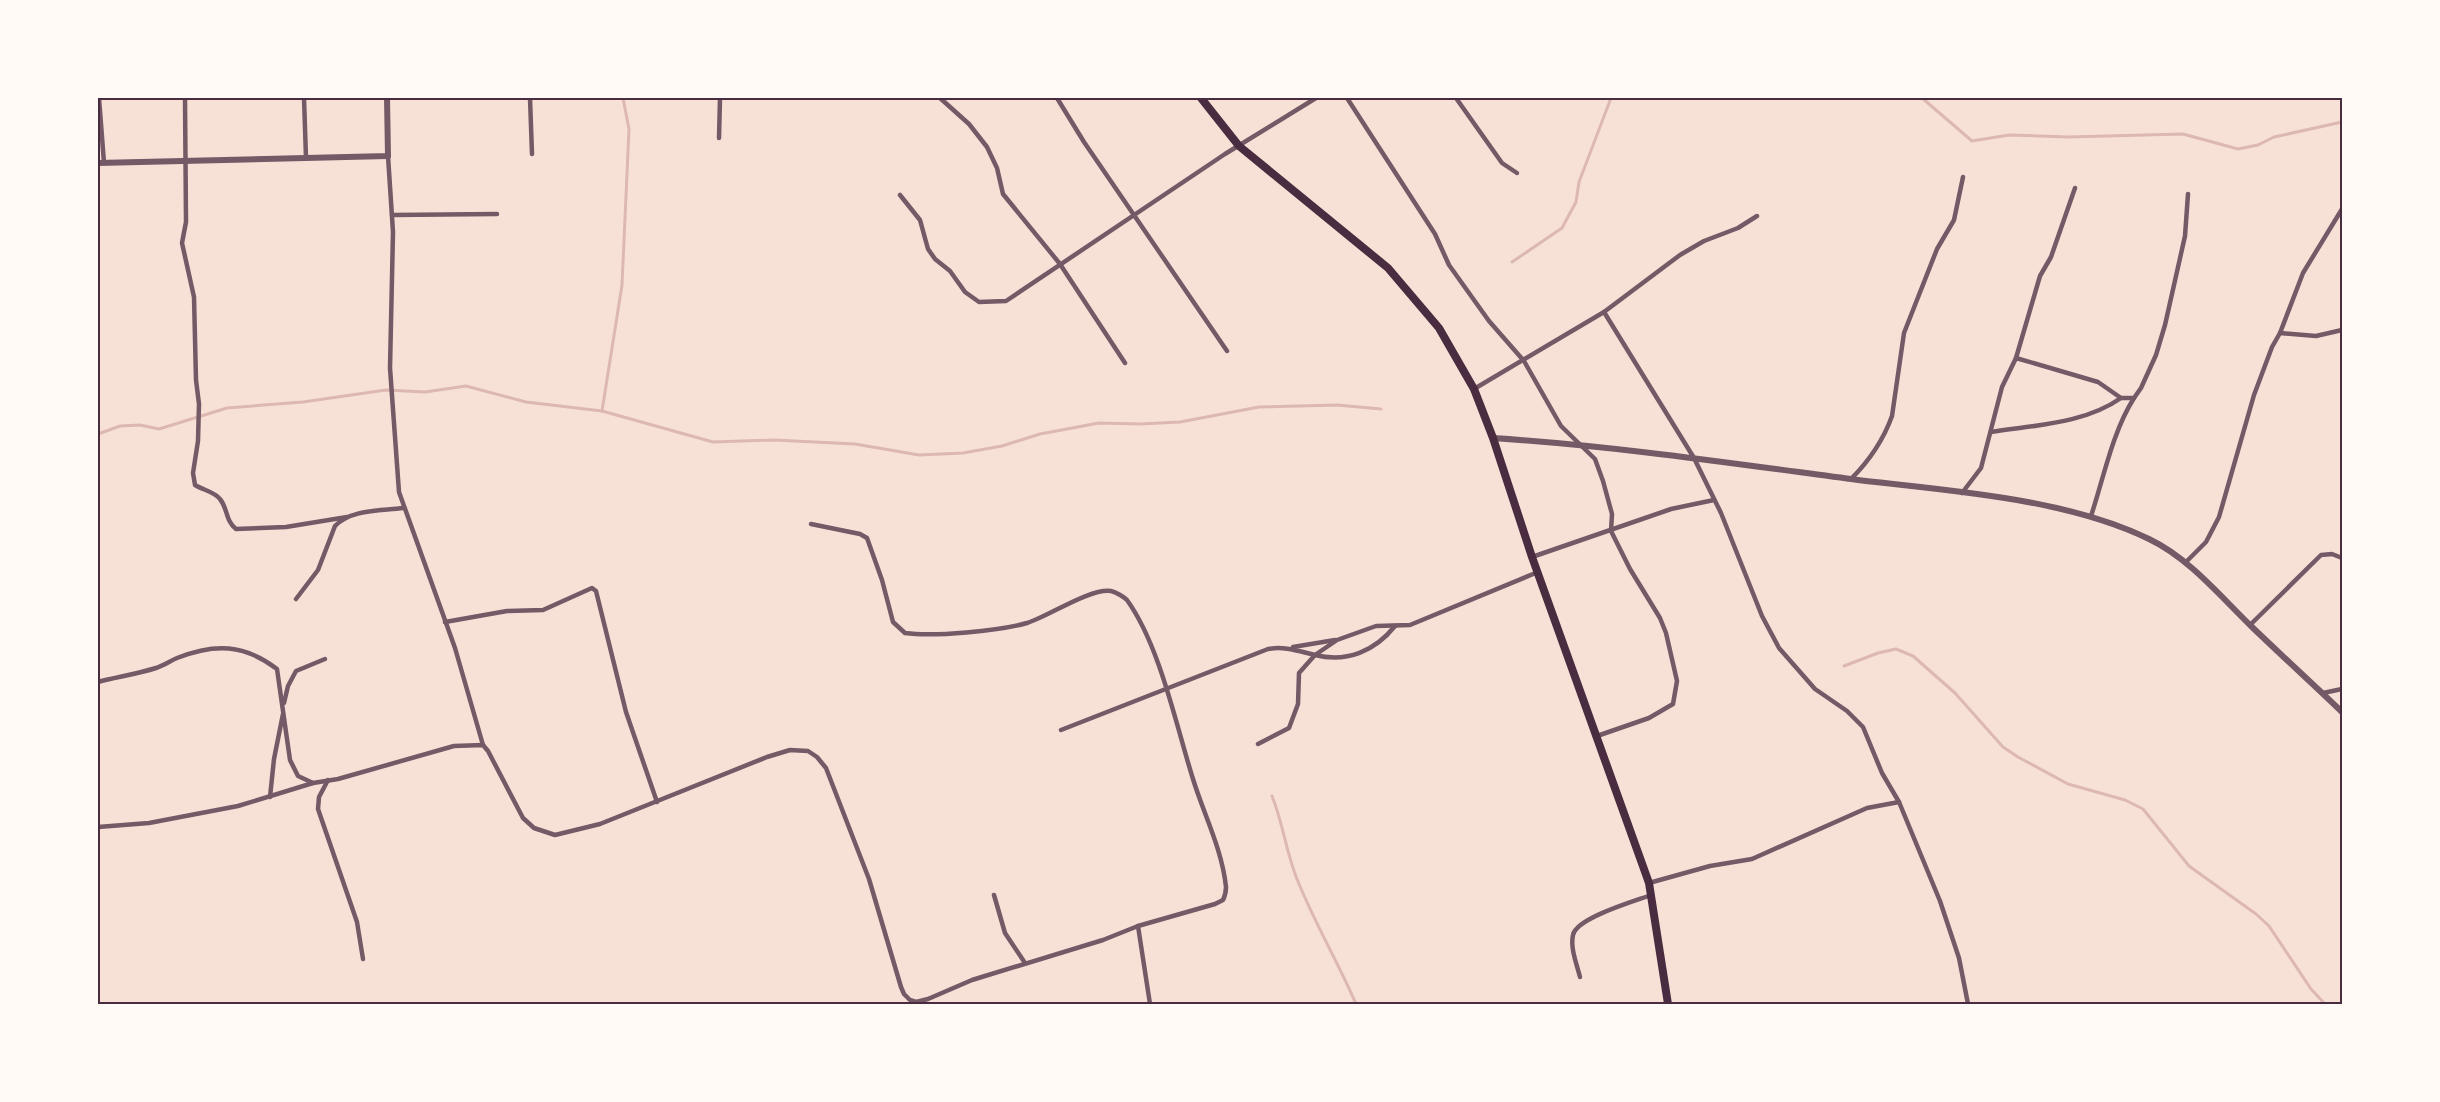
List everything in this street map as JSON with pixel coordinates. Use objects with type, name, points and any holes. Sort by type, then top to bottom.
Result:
[{"type":"main road","points":[[1201,98],[1239,146],[1388,268],[1439,328],[1474,389],[1649,883],[1668,1005]]},
{"type":"street","points":[[99,98],[101,163],[388,156]]},
{"type":"street","points":[[185,98],[186,222],[182,243],[194,297],[195,380],[199,424],[193,473],[195,485],[215,494],[223,502],[229,524],[236,529],[286,527],[403,508]]},
{"type":"street","points":[[304,98],[306,158]]},
{"type":"street","points":[[387,98],[392,215],[390,368],[399,492],[403,508],[431,577],[483,745],[523,818],[534,828],[555,835],[600,824],[767,757],[790,750],[808,751],[817,757],[826,768],[834,786],[869,879],[901,987],[908,999],[916,1002],[972,980],[1223,900],[1226,892],[1213,834],[1194,782],[1165,688],[1144,633],[1125,598],[1112,591],[1099,592],[1025,624],[952,633],[905,633],[893,622],[882,580],[867,538],[860,534],[811,524]]},
{"type":"street","points":[[530,98],[532,154]]},
{"type":"street","points":[[719,138],[720,98]]},
{"type":"street","points":[[940,98],[969,124],[987,147],[998,168],[1004,194],[1060,264],[1125,363]]},
{"type":"street","points":[[1057,98],[1084,142],[1227,351]]},
{"type":"street","points":[[900,195],[920,220],[924,240],[935,259],[950,271],[965,292],[979,302],[1006,301],[1239,146],[1316,98]]},
{"type":"street","points":[[1347,98],[1431,226],[1449,265],[1489,321],[1524,361],[1561,426],[1595,459],[1602,475],[1612,514],[1611,531],[1630,569],[1660,618],[1666,633],[1677,681],[1673,704],[1649,718],[1597,736]]},
{"type":"street","points":[[1456,98],[1502,163],[1517,173]]},
{"type":"street","points":[[1851,479],[1868,462],[1880,445],[1888,427],[1892,416],[1904,333],[1937,249],[1954,220],[1963,177]]},
{"type":"street","points":[[1962,493],[1981,468],[2002,387],[2016,358],[2040,276],[2051,257],[2075,188]]},
{"type":"street","points":[[2091,516],[2123,415],[2141,387],[2156,355],[2185,236],[2188,194]]},
{"type":"street","points":[[2185,563],[2206,542],[2219,517],[2254,395],[2272,347],[2280,333],[2303,273],[2343,209]]},
{"type":"street","points":[[392,215],[497,214]]},
{"type":"street","points":[[1474,389],[1604,312],[1680,255],[1704,241],[1738,228],[1757,216]]},
{"type":"street","points":[[1604,312],[1694,458],[1746,579],[1779,648],[1815,689],[1847,711],[1863,727],[1882,773],[1899,802],[1940,901],[1959,958],[1968,1005]]},
{"type":"street","points":[[2280,333],[2316,336],[2343,330]]},
{"type":"street","points":[[2016,358],[2098,382],[2121,398]]},
{"type":"street","points":[[1991,432],[2073,419],[2101,409],[2121,398],[2134,398]]},
{"type":"street","points":[[1493,438],[1581,444],[1694,458],[1962,493],[2058,508],[2091,516],[2150,539],[2185,563],[2343,712]]},
{"type":"street","points":[[1532,557],[1671,509],[1714,500]]},
{"type":"street","points":[[296,599],[318,570],[335,526],[347,517]]},
{"type":"street","points":[[2250,625],[2321,555],[2332,554],[2343,558]]},
{"type":"street","points":[[1060,730],[1268,649],[1291,648],[1337,639],[1376,626],[1395,626],[1420,621],[1439,611],[1538,572]]},
{"type":"street","points":[[445,622],[507,611],[543,610],[575,594],[592,588],[596,591],[626,712],[657,802]]},
{"type":"street","points":[[1291,648],[1315,655],[1335,657],[1364,652],[1385,638],[1395,626]]},
{"type":"street","points":[[1258,744],[1289,728],[1298,704],[1299,673],[1315,655],[1337,639]]},
{"type":"street","points":[[98,682],[159,668],[179,657],[219,648],[236,648],[252,653],[277,669],[280,677],[290,760],[298,776],[313,783]]},
{"type":"street","points":[[270,797],[274,759],[288,686],[294,674],[302,667],[325,659]]},
{"type":"street","points":[[280,677],[294,674]]},
{"type":"street","points":[[2323,693],[2343,689]]},
{"type":"street","points":[[98,827],[149,823],[238,806],[313,783],[454,746],[483,745]]},
{"type":"street","points":[[328,780],[319,797],[318,809],[357,922],[363,959]]},
{"type":"street","points":[[1649,883],[1710,866],[1752,859],[1867,808],[1899,802]]},
{"type":"street","points":[[994,895],[1005,933],[1025,963]]},
{"type":"street","points":[[1580,977],[1573,948],[1572,936],[1576,929],[1609,910],[1651,895]]},
{"type":"street","points":[[1138,926],[1150,1005]]},
{"type":"waterway","points":[[602,411],[622,285],[629,129],[623,98]]},
{"type":"waterway","points":[[1512,262],[1562,228],[1576,202],[1579,182],[1611,98]]},
{"type":"waterway","points":[[1784,98],[1803,98]]},
{"type":"waterway","points":[[1922,98],[1972,141],[2009,135],[2069,137],[2183,134],[2238,149],[2258,145],[2274,137],[2342,122]]},
{"type":"waterway","points":[[98,434],[120,426],[140,425],[159,429],[227,408],[303,402],[386,390],[425,392],[466,386],[526,402],[602,411],[713,442],[774,440],[855,444],[919,455],[963,453],[1002,446],[1040,434],[1099,423],[1180,422],[1259,407],[1337,405],[1381,409]]},
{"type":"waterway","points":[[1844,666],[1896,649],[1913,656],[1955,693],[2003,747],[2018,757],[2068,784],[2125,800],[2143,809],[2189,866],[2269,926],[2311,989],[2325,1004]]},
{"type":"waterway","points":[[1272,796],[1297,879],[1356,1004]]}]
